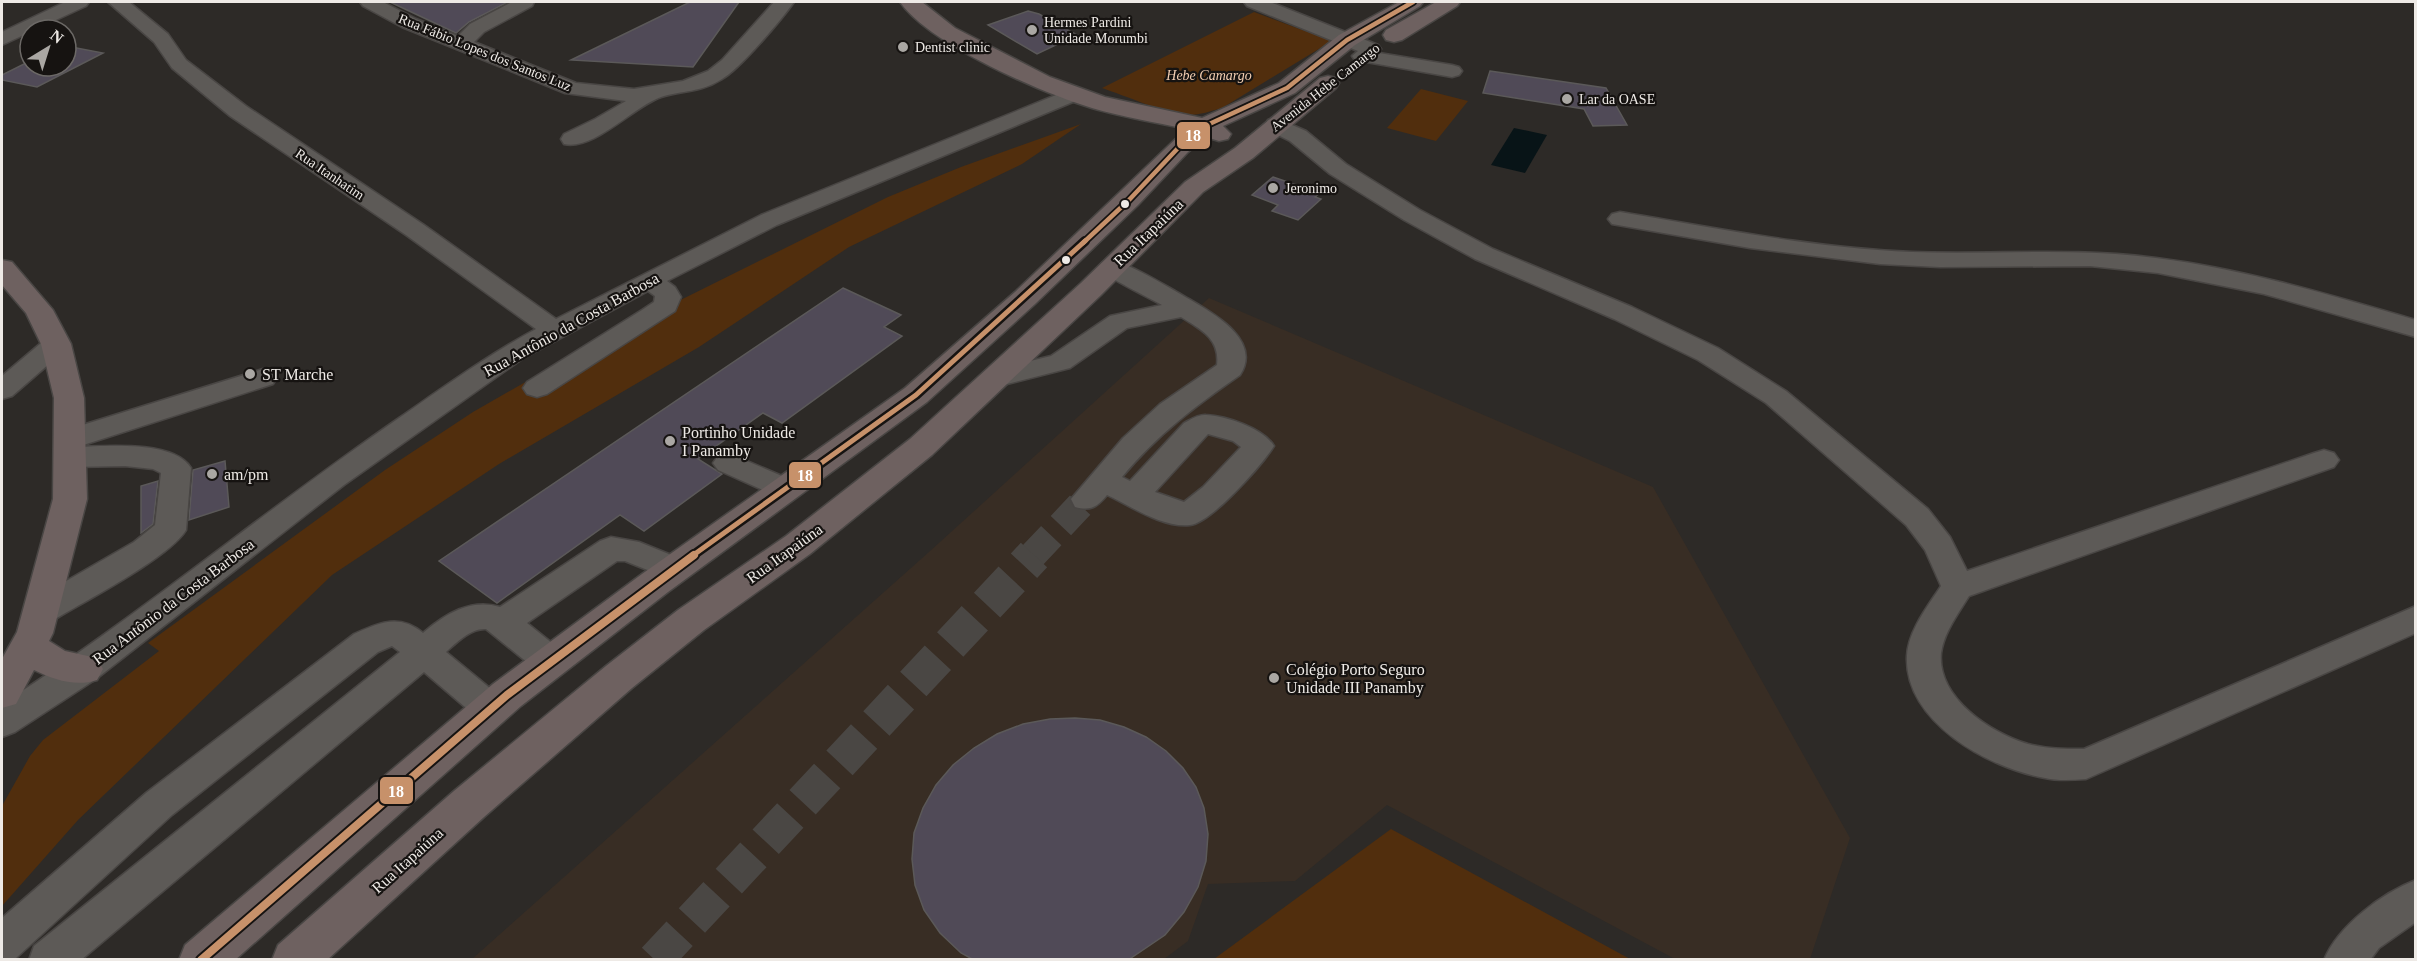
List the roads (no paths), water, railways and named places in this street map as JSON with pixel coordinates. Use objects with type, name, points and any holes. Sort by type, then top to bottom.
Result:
[{"type":"main road","points":[[910,2],[947,33],[982,53],[1073,95],[1127,111],[1204,126],[1223,136],[1227,146],[1206,169],[1194,187]]},
{"type":"main road","name":"Avenida Hebe Camargo","points":[[1269,130],[1413,2]]},
{"type":"main road","name":"Avenida Hebe Camargo","points":[[1204,126],[1287,88],[1450,2]]},
{"type":"main road","points":[[1127,111],[1173,132],[1180,140],[1179,147]]},
{"type":"main road","points":[[201,960],[491,709],[675,569],[916,395],[1129,200],[1179,147],[1204,126]]},
{"type":"main road","name":"Rua Itapaiúna","points":[[294,960],[469,804],[620,677],[691,620],[798,545],[921,447],[1194,187],[1244,153],[1269,130]]},
{"type":"main road","points":[[2,268],[39,310],[56,344],[69,398],[70,448],[70,498],[34,628],[2,693]]},
{"type":"main road","points":[[1024,298],[1035,303],[1046,319],[1040,336]]},
{"type":"main road","points":[[34,628],[37,653],[57,666],[84,669]]},
{"type":"street","points":[[2,39],[79,2]]},
{"type":"street","name":"Rua Itanhatim","points":[[118,2],[161,38],[179,64],[238,111],[415,230],[555,330]]},
{"type":"street","name":"Rua Fábio Lopes dos Santos Luz","points":[[370,2],[409,23],[572,89],[615,94],[688,87],[715,75],[729,64],[784,2]]},
{"type":"street","points":[[461,44],[477,28],[525,2]]},
{"type":"street","points":[[1254,2],[1360,48],[1452,71]]},
{"type":"street","points":[[572,139],[603,124],[653,92]]},
{"type":"street","name":"Rua Antônio da Costa Barbosa","points":[[2,722],[84,669],[197,580],[379,444],[512,353],[649,280],[809,202],[972,138],[1073,95]]},
{"type":"street","points":[[1269,130],[1298,136],[1338,169],[1412,215],[1484,254],[1623,313],[1708,354],[1776,397],[1917,517],[1939,545],[1958,587]]},
{"type":"street","points":[[1620,219],[1719,236],[1881,258],[2118,260],[2181,269],[2282,289],[2415,329]]},
{"type":"street","points":[[1111,268],[1143,283],[1211,324],[1226,340],[1232,352],[1230,369],[1170,411],[1133,445],[1094,490],[1135,495]]},
{"type":"street","points":[[537,388],[666,305],[668,297],[666,291],[649,280]]},
{"type":"street","points":[[995,378],[1060,362],[1119,322],[1184,309]]},
{"type":"street","points":[[2,390],[56,344]]},
{"type":"street","points":[[70,448],[263,378]]},
{"type":"street","points":[[34,628],[160,540],[170,530],[176,468],[166,461],[70,448]]},
{"type":"street","points":[[2324,460],[1958,587],[1927,645],[1924,656],[1926,682],[1946,709],[1969,731],[2009,752],[2046,763],[2086,764],[2415,619]]},
{"type":"street","points":[[729,463],[785,489]]},
{"type":"street","points":[[502,623],[611,549],[628,550],[675,569]]},
{"type":"street","points":[[49,960],[423,653],[446,631],[477,617],[492,617],[551,662]]},
{"type":"street","points":[[2,945],[159,804],[366,643],[390,633],[404,636],[491,709]]},
{"type":"street","points":[[2344,960],[2365,935],[2415,898]]},
{"type":"tunnel","points":[[1032,556],[1086,499]]},
{"type":"tunnel","points":[[655,960],[1034,555]]},
{"type":"place","name":"Hermes Pardini Unidade Morumbi","points":[[1032,30]]},
{"type":"place","name":"Dentist clinic","points":[[903,47]]},
{"type":"place","name":"Lar da OASE","points":[[1567,99]]},
{"type":"place","name":"Jeronimo","points":[[1273,188]]},
{"type":"place","name":"ST Marche","points":[[250,374]]},
{"type":"place","name":"Portinho Unidade I Panamby","points":[[670,441]]},
{"type":"place","name":"am/pm","points":[[212,474]]},
{"type":"place","name":"Colégio Porto Seguro Unidade III Panamby","points":[[1274,678]]},
{"type":"park label","name":"Hebe Camargo","points":[[1209,75]]}]
